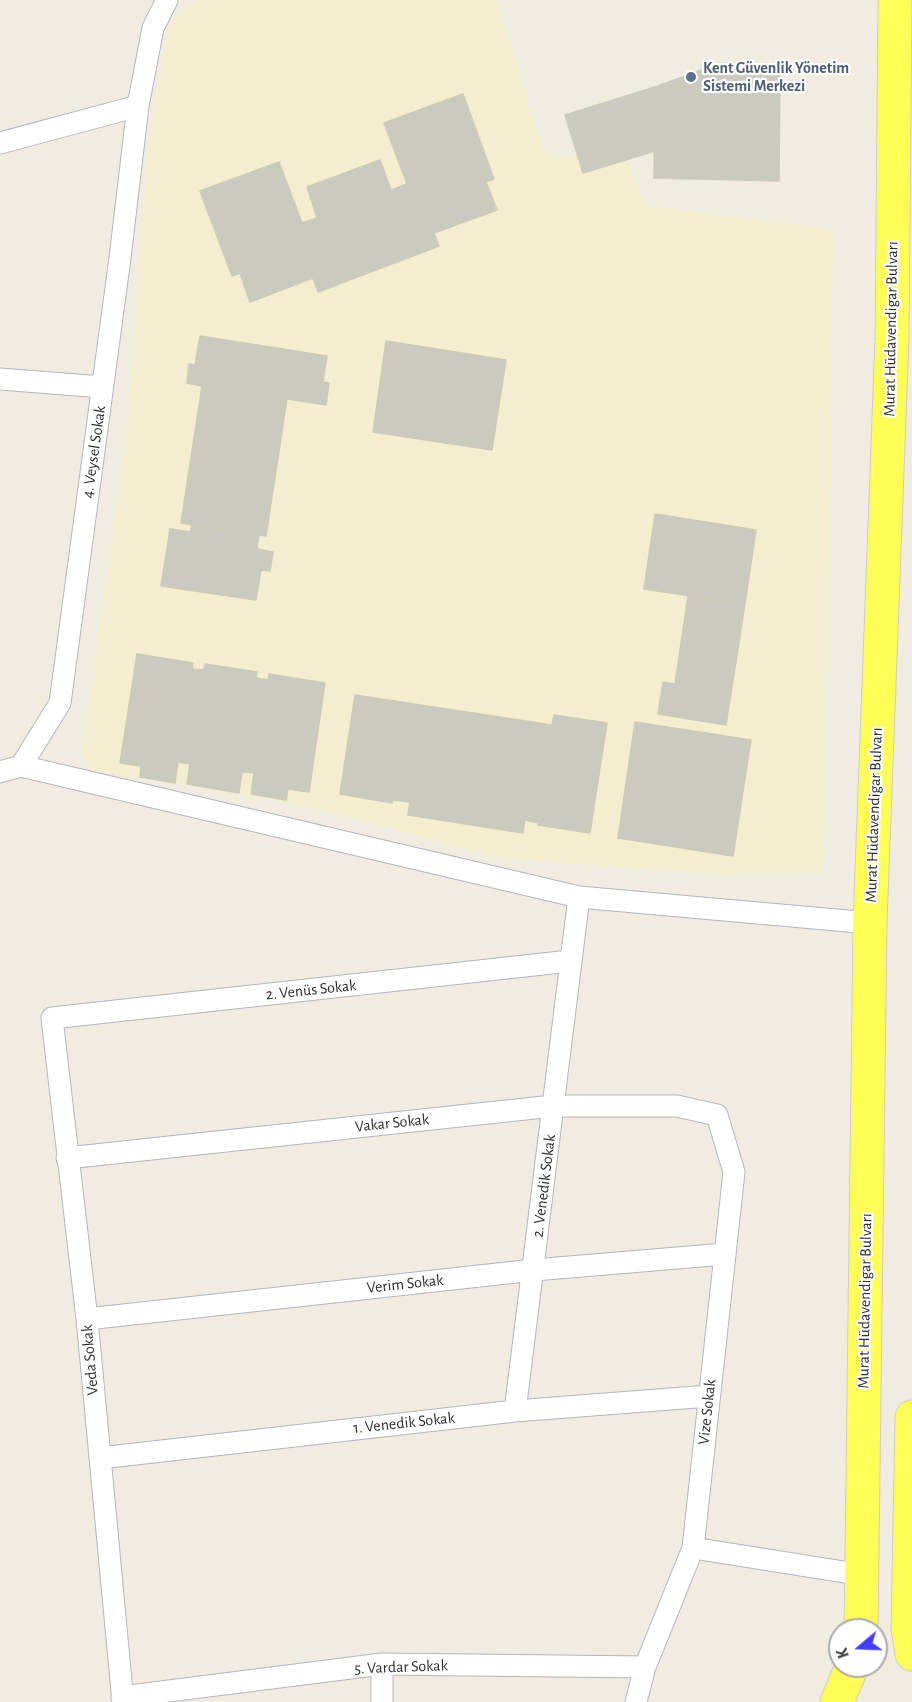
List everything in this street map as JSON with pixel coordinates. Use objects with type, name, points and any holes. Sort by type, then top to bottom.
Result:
[{"type":"main road","name":"Murat Hüdavendigar Bulvarı","points":[[861,1618],[870,923],[892,339],[895,0]]},
{"type":"main road","points":[[912,1417],[908,1628],[912,1654]]},
{"type":"main road","points":[[837,1702],[847,1678]]},
{"type":"street","name":"4. Veysel Sokak","points":[[21,766],[60,703],[138,106],[153,28],[167,0]]},
{"type":"street","points":[[0,143],[138,106]]},
{"type":"street","points":[[0,379],[102,387]]},
{"type":"street","points":[[0,772],[21,766],[579,897],[870,923]]},
{"type":"street","name":"2. Venedik Sokak","points":[[515,1411],[579,897]]},
{"type":"street","name":"2. Venüs Sokak","points":[[51,1018],[570,961]]},
{"type":"street","name":"Veda Sokak","points":[[51,1018],[87,1319],[122,1699]]},
{"type":"street","name":"Vakar Sokak","points":[[68,1158],[553,1106],[677,1106],[717,1116]]},
{"type":"street","name":"Vize Sokak","points":[[636,1702],[645,1667],[693,1548],[734,1172],[717,1116]]},
{"type":"street","name":"Verim Sokak","points":[[87,1319],[534,1270],[725,1254]]},
{"type":"street","name":"1. Venedik Sokak","points":[[100,1458],[515,1411],[709,1396]]},
{"type":"street","points":[[693,1548],[862,1575]]},
{"type":"street","points":[[382,1664],[382,1702]]},
{"type":"street","name":"5. Vardar Sokak","points":[[122,1699],[382,1664],[645,1667]]},
{"type":"shaded area","points":[[195,0],[496,0],[545,153],[561,159],[622,146],[645,205],[833,229],[824,873],[723,875],[494,857],[312,807],[89,769],[82,754],[128,425],[149,137],[168,26]]},
{"type":"building","points":[[721,63],[780,64],[779,181],[654,178],[655,87]]},
{"type":"building","points":[[655,87],[655,151],[583,173],[565,115]]},
{"type":"building","points":[[463,94],[494,179],[486,182],[497,210],[434,233],[439,246],[318,292],[313,278],[250,302],[240,273],[232,276],[200,191],[279,162],[302,223],[317,218],[307,187],[380,160],[391,190],[407,184],[384,123]]},
{"type":"building","points":[[200,336],[327,356],[323,382],[329,383],[326,405],[287,399],[266,536],[181,523],[202,386],[187,383],[189,364],[195,365]]},
{"type":"building","points":[[386,341],[506,360],[492,450],[373,432]]},
{"type":"building","points":[[655,514],[756,530],[745,604],[644,589]]},
{"type":"building","points":[[192,525],[259,535],[257,549],[273,552],[270,571],[261,570],[256,600],[161,586],[170,529],[190,532]]},
{"type":"building","points":[[688,596],[745,604],[726,725],[658,714],[663,682],[675,684]]},
{"type":"building","points":[[137,654],[193,663],[192,669],[204,670],[205,664],[257,672],[256,678],[268,680],[269,674],[325,683],[309,792],[288,789],[286,800],[251,794],[254,773],[242,772],[239,793],[187,784],[190,764],[178,762],[175,783],[140,777],[141,766],[120,763]]},
{"type":"building","points":[[355,695],[552,725],[554,715],[607,723],[590,833],[538,825],[539,823],[525,820],[523,833],[408,815],[410,802],[393,800],[392,803],[340,794]]},
{"type":"building","points":[[635,722],[751,740],[733,856],[618,838]]},
{"type":"place","name":"Kent Güvenlik Yönetim Sistemi Merkezi","points":[[691,77]]}]
